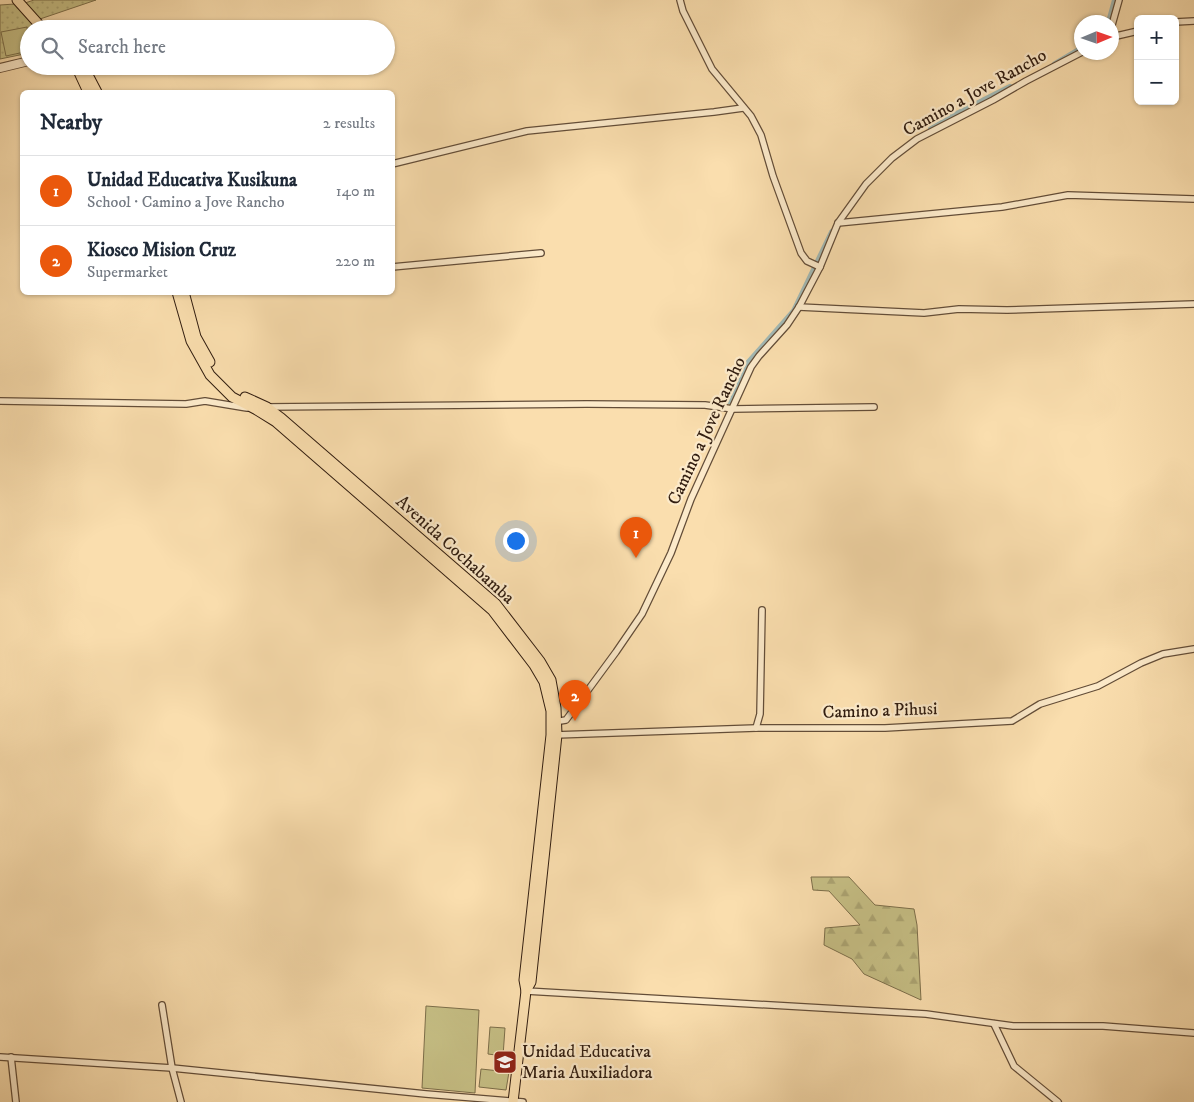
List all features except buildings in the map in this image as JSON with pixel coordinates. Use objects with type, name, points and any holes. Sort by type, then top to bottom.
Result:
[{"type":"main road","points":[[18,2],[35,20]]},
{"type":"main road","points":[[81,75],[87,90]]},
{"type":"main road","points":[[88,75],[96,90]]},
{"type":"main road","name":"Avenida Cochabamba","points":[[178,295],[191,341],[210,375],[232,397],[276,422],[484,602],[541,676],[555,722]]},
{"type":"main road","name":"Avenida Cochabamba","points":[[185,295],[196,337],[215,372],[235,393],[267,407],[496,604],[540,661],[551,680],[555,722],[554,735],[533,927],[531,982],[526,991],[513,1101]]},
{"type":"street","points":[[680,0],[683,12],[712,69],[751,116],[761,135],[772,176],[801,253],[807,261],[820,267]]},
{"type":"street","points":[[1115,15],[1119,0]]},
{"type":"street","points":[[1179,22],[1194,21]]},
{"type":"street","points":[[1119,35],[1134,32]]},
{"type":"street","name":"Camino a Jove Rancho","points":[[555,722],[566,720],[642,614],[671,552],[691,499],[752,367],[758,356],[787,325],[799,307],[820,267],[838,223],[866,184],[892,158],[917,139],[1074,56]]},
{"type":"street","points":[[0,68],[20,63]]},
{"type":"street","points":[[395,163],[527,131],[743,108]]},
{"type":"street","points":[[838,223],[1002,207],[1068,196],[1194,198]]},
{"type":"street","points":[[395,267],[541,253]]},
{"type":"street","points":[[799,307],[924,313],[958,309],[1007,310],[1194,304]]},
{"type":"street","points":[[0,402],[186,404],[205,401],[255,409],[267,407],[587,404],[705,405],[733,409],[874,407]]},
{"type":"street","points":[[756,728],[760,714],[762,610]]},
{"type":"street","name":"Camino a Pihusi","points":[[554,735],[756,728],[885,728],[1012,721],[1040,704],[1098,686],[1141,663],[1163,654],[1194,649]]},
{"type":"street","points":[[526,991],[926,1014],[1013,1026],[1103,1026],[1194,1033]]},
{"type":"street","points":[[162,1005],[172,1068],[182,1102]]},
{"type":"street","points":[[994,1024],[1014,1066],[1058,1102]]},
{"type":"street","points":[[0,1057],[172,1068],[523,1102]]},
{"type":"street","points":[[11,1058],[16,1102]]},
{"type":"green space","points":[[34,0],[96,0],[40,19],[25,3]]},
{"type":"green space","points":[[15,4],[29,20],[20,20],[20,55],[0,59],[0,5]]},
{"type":"green space","points":[[20,28],[20,53],[6,56],[1,32]]},
{"type":"green space","points":[[811,877],[849,877],[875,905],[914,909],[917,925],[921,1000],[864,974],[852,959],[824,945],[825,928],[860,925],[829,891],[813,890]]},
{"type":"green space","points":[[426,1006],[479,1010],[475,1093],[422,1088]]},
{"type":"green space","points":[[490,1027],[505,1028],[503,1056],[488,1054]]},
{"type":"green space","points":[[481,1069],[509,1072],[506,1090],[479,1087]]},
{"type":"waterway","points":[[1111,15],[1115,0]]},
{"type":"waterway","points":[[1055,64],[1074,53]]},
{"type":"waterway","points":[[931,129],[1010,87]]},
{"type":"waterway","points":[[729,401],[748,363],[794,311],[832,232]]},
{"type":"place","name":"Unidad Educativa Kusikuna","points":[[636,558]]},
{"type":"place","name":"Kiosco Mision Cruz","points":[[575,721]]},
{"type":"place","name":"Unidad Educativa Maria Auxiliadora","points":[[505,1062]]}]
